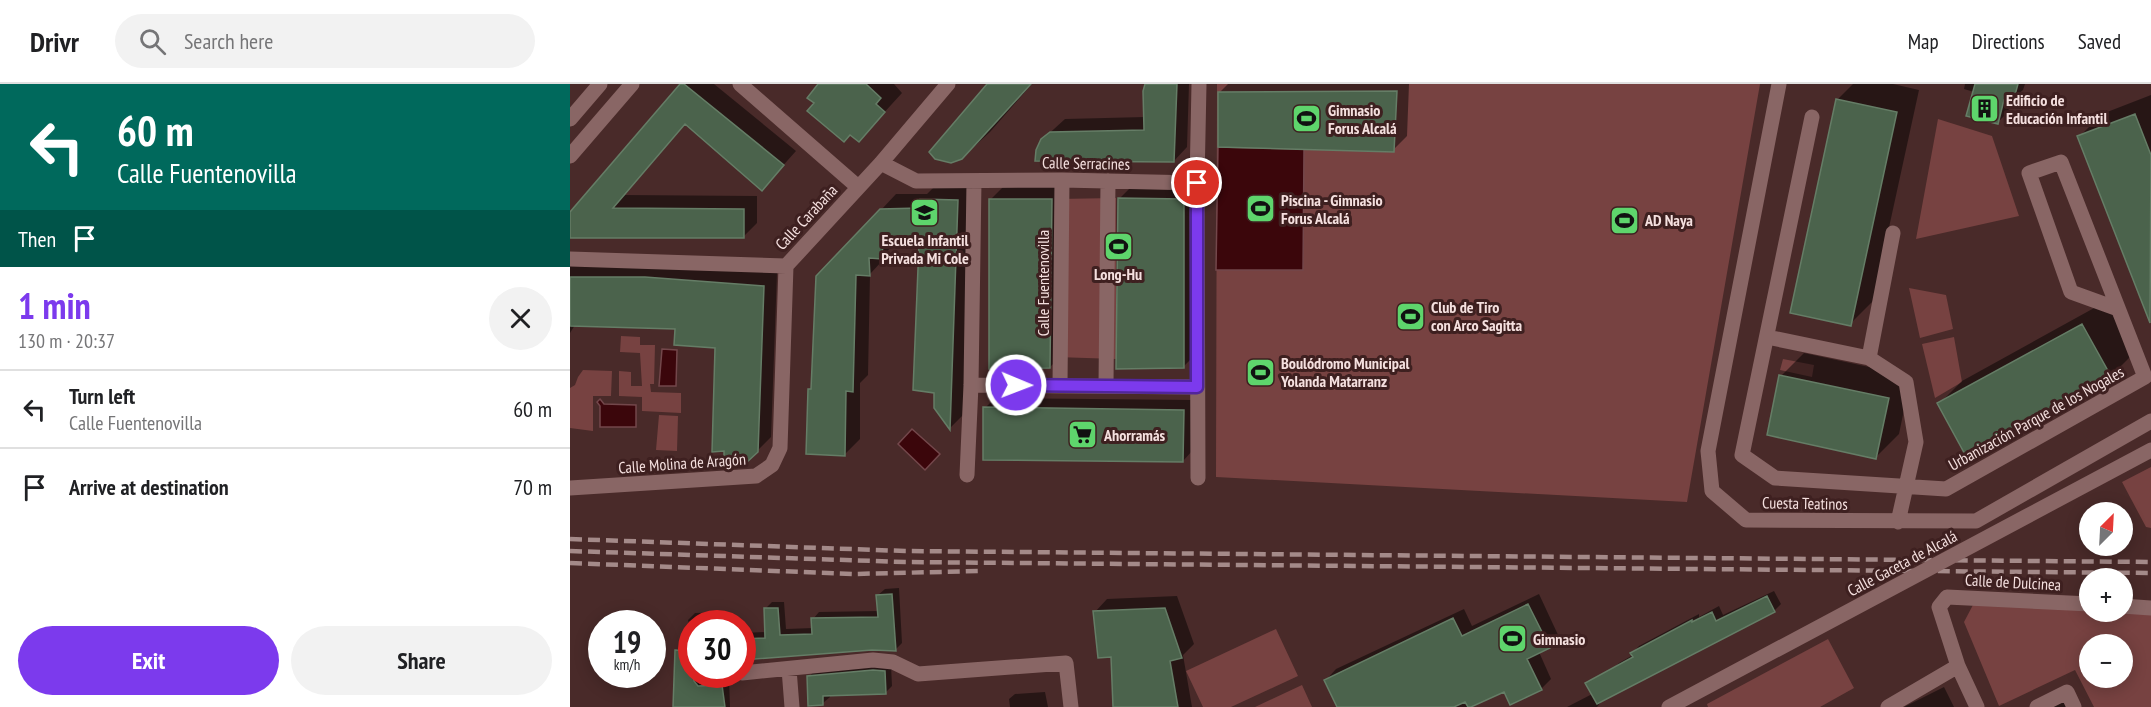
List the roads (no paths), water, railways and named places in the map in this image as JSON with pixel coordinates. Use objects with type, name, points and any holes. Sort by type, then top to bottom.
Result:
[{"type":"street","points":[[570,119],[600,84]]},
{"type":"street","points":[[570,156],[632,84]]},
{"type":"street","points":[[740,84],[858,187]]},
{"type":"street","name":"Calle Carabaña","points":[[570,259],[786,266],[881,163],[948,84]]},
{"type":"street","points":[[1198,478],[1199,84]]},
{"type":"street","name":"Cuesta Teatinos","points":[[1779,84],[1708,451],[1712,491],[1746,520],[1976,521],[2151,421]]},
{"type":"street","name":"Urbanización Parque de los Nogales","points":[[1812,117],[1742,455],[1775,478],[1946,489],[2149,379],[2118,309],[2061,162],[2029,173],[2071,292],[2118,309]]},
{"type":"street","name":"Calle Serracines","points":[[881,163],[916,181],[1062,180],[1197,183]]},
{"type":"street","name":"Calle Fuentenovilla","points":[[1060,386],[1062,180]]},
{"type":"street","points":[[967,475],[971,384],[974,181]]},
{"type":"street","points":[[1106,385],[1107,181]]},
{"type":"street","points":[[1869,358],[1893,233]]},
{"type":"street","name":"Calle Molina de Aragón","points":[[570,488],[756,476],[772,465],[780,447],[786,266]]},
{"type":"street","points":[[1767,337],[1869,358],[1906,382],[1916,442],[1898,522]]},
{"type":"street","points":[[971,384],[1197,387]]},
{"type":"street","name":"Calle Gaceta de Alcalá","points":[[1669,707],[2151,450]]},
{"type":"street","name":"Calle de Dulcinea","points":[[1977,707],[1958,666],[1939,607],[1947,597],[2079,603]]},
{"type":"street","points":[[2133,607],[2151,608]]},
{"type":"street","points":[[756,672],[873,660],[893,662],[918,674],[1066,663],[1071,707]]},
{"type":"street","points":[[1888,707],[1958,666]]},
{"type":"street","points":[[789,669],[792,707]]},
{"type":"street","points":[[2037,707],[2067,692],[2074,707]]},
{"type":"railway","points":[[570,539],[905,551],[2151,562]]},
{"type":"railway","points":[[570,551],[905,562],[2151,573]]},
{"type":"railway","points":[[570,563],[854,574],[980,571]]},
{"type":"place","name":"Edificio de Educación Infantil","points":[[1985,109]]},
{"type":"place","name":"Gimnasio Forus Alcalá","points":[[1307,119]]},
{"type":"place","name":"Piscina - Gimnasio Forus Alcalá","points":[[1260,209]]},
{"type":"place","name":"Escuela Infantil Privada Mi Cole","points":[[925,212]]},
{"type":"place","name":"AD Naya","points":[[1624,220]]},
{"type":"place","name":"Long-Hu","points":[[1118,246]]},
{"type":"place","name":"Club de Tiro con Arco Sagitta","points":[[1410,316]]},
{"type":"place","name":"Boulódromo Municipal Yolanda Matarranz","points":[[1260,372]]},
{"type":"place","name":"Ahorramás","points":[[1083,435]]},
{"type":"place","name":"Gimnasio","points":[[1512,639]]}]
